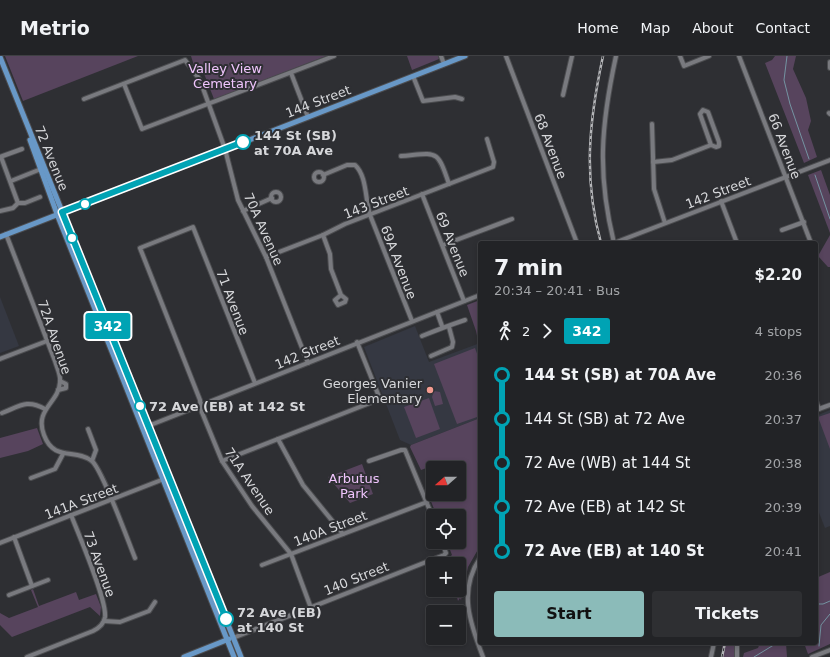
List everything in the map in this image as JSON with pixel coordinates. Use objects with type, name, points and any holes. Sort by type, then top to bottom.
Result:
[{"type":"main road","name":"144 Street","points":[[0,237],[465,56]]},
{"type":"main road","name":"72 Avenue","points":[[0,57],[142,428],[234,657]]},
{"type":"main road","name":"72 Avenue","points":[[22,113],[41,169],[169,477],[241,657]]},
{"type":"main road","name":"140 Street","points":[[184,657],[233,638]]},
{"type":"street","points":[[84,99],[124,84],[142,129],[334,56]]},
{"type":"street","points":[[441,56],[444,64]]},
{"type":"street","name":"68 Avenue","points":[[506,56],[576,241]]},
{"type":"street","points":[[562,95],[572,56]]},
{"type":"street","points":[[614,241],[604,193],[602,150],[607,97],[616,56]]},
{"type":"street","points":[[680,56],[684,66],[709,56]]},
{"type":"street","name":"66 Avenue","points":[[740,56],[810,241]]},
{"type":"street","name":"70A Avenue","points":[[124,84],[185,60],[200,80],[225,149],[243,211],[266,257],[308,363]]},
{"type":"street","points":[[291,73],[308,117]]},
{"type":"street","points":[[413,76],[423,102],[455,97],[462,99]]},
{"type":"street","points":[[653,162],[672,160],[711,145],[717,147],[719,142],[708,112],[703,110],[700,113],[700,116],[711,145]]},
{"type":"street","points":[[652,124],[654,189],[665,223]]},
{"type":"street","name":"143 Street","points":[[266,257],[323,236],[345,224],[494,166],[487,139]]},
{"type":"street","points":[[18,203],[11,180],[1,157],[22,149]]},
{"type":"street","points":[[401,156],[430,154],[437,156],[449,184]]},
{"type":"street","name":"142 Street","points":[[619,241],[830,160]]},
{"type":"street","name":"69A Avenue","points":[[323,175],[347,165],[355,165],[364,182],[366,200],[370,215],[412,321]]},
{"type":"street","points":[[11,180],[41,169]]},
{"type":"street","name":"69 Avenue","points":[[422,194],[464,301]]},
{"type":"street","points":[[0,210],[12,208],[18,203],[25,203],[40,197]]},
{"type":"street","points":[[243,211],[272,198]]},
{"type":"street","points":[[720,201],[736,241]]},
{"type":"street","points":[[443,245],[512,219]]},
{"type":"street","points":[[782,230],[804,222]]},
{"type":"street","name":"71 Avenue","points":[[140,248],[193,227],[255,383]]},
{"type":"street","name":"72A Avenue","points":[[6,234],[55,361],[60,381],[58,390],[45,410],[41,424],[44,436],[52,448],[63,454],[78,456],[92,462]]},
{"type":"street","points":[[323,236],[330,254],[331,269],[341,295]]},
{"type":"street","name":"71A Avenue","points":[[140,248],[201,410],[222,461],[248,501],[291,554],[311,608]]},
{"type":"street","name":"142 Street","points":[[142,428],[308,363],[357,342],[478,296]]},
{"type":"street","points":[[437,312],[442,326]]},
{"type":"street","points":[[422,336],[442,326],[449,327],[465,320]]},
{"type":"street","points":[[431,356],[452,347],[453,342],[449,327]]},
{"type":"street","points":[[0,359],[47,341]]},
{"type":"street","points":[[222,461],[380,399],[357,342]]},
{"type":"street","points":[[2,413],[29,403],[36,404],[45,410]]},
{"type":"street","points":[[818,410],[830,405]]},
{"type":"street","points":[[88,429],[96,450],[92,462],[111,500],[135,558]]},
{"type":"street","points":[[278,439],[303,485],[343,534]]},
{"type":"street","points":[[370,461],[404,449],[430,509]]},
{"type":"street","points":[[32,478],[55,468],[63,454]]},
{"type":"street","name":"141A Street","points":[[0,543],[169,477]]},
{"type":"street","name":"140A Street","points":[[262,565],[427,502]]},
{"type":"street","name":"73 Avenue","points":[[71,515],[103,600],[105,612],[104,621]]},
{"type":"street","points":[[14,537],[32,586]]},
{"type":"street","name":"140 Street","points":[[233,638],[446,553],[445,549]]},
{"type":"street","points":[[478,562],[471,577],[466,603],[469,620],[478,644]]},
{"type":"street","points":[[9,595],[48,580]]},
{"type":"street","points":[[27,657],[94,631],[104,621],[118,623],[149,611],[154,602]]},
{"type":"street","points":[[478,645],[483,657]]},
{"type":"street","points":[[711,657],[714,645]]},
{"type":"street","points":[[737,645],[737,657]]},
{"type":"street","points":[[812,657],[830,650]]},
{"type":"shaded area","points":[[0,297],[19,346],[0,353]]},
{"type":"shaded area","name":"Georges Vanier Elementary","points":[[415,326],[429,362],[478,344],[478,419],[411,445],[400,440],[364,347]]},
{"type":"shaded area","points":[[830,410],[830,526],[825,528],[818,510],[818,415]]},
{"type":"green space","points":[[5,56],[138,56],[23,101]]},
{"type":"green space","name":"Valley View Cemetary","points":[[191,56],[326,56],[214,99],[201,66],[195,69]]},
{"type":"green space","points":[[407,56],[438,56],[439,59],[412,70]]},
{"type":"green space","points":[[775,56],[796,56],[793,69],[806,98],[811,121],[808,130],[817,157],[804,163],[765,63],[772,60]]},
{"type":"green space","points":[[821,170],[830,195],[830,233],[808,175]]},
{"type":"green space","points":[[830,235],[830,267],[828,267],[818,256]]},
{"type":"green space","points":[[478,301],[478,340],[476,331],[467,305]]},
{"type":"green space","points":[[475,348],[478,356],[478,417],[457,424],[434,364]]},
{"type":"green space","points":[[434,391],[440,392],[443,404],[435,406],[432,397]]},
{"type":"green space","points":[[429,398],[440,429],[416,438],[404,407]]},
{"type":"green space","points":[[830,413],[830,449],[818,417]]},
{"type":"green space","points":[[478,419],[478,550],[468,567],[466,576],[466,557],[450,557],[452,555],[450,549],[466,549],[466,509],[434,509],[431,501],[466,501],[466,461],[426,461],[426,468],[421,470],[410,447],[411,445]]},
{"type":"green space","points":[[37,428],[43,444],[28,451],[0,458],[0,438]]},
{"type":"green space","name":"Arbutus Park","points":[[362,464],[373,494],[350,503],[328,477]]},
{"type":"green space","points":[[830,572],[830,644],[808,654],[805,645],[818,645],[818,577]]},
{"type":"green space","points":[[33,589],[39,606],[76,592],[79,600],[96,594],[101,607],[100,616],[90,607],[12,637],[0,625],[0,613],[9,618],[38,607],[31,590]]},
{"type":"green space","points":[[457,597],[462,597],[461,600],[460,598],[458,601]]},
{"type":"green space","points":[[722,645],[734,645],[734,657],[723,657]]},
{"type":"green space","points":[[759,645],[786,645],[787,657],[743,657],[744,653],[758,648]]},
{"type":"waterway","points":[[787,56],[784,80],[790,104],[809,159]]},
{"type":"waterway","points":[[815,175],[830,219]]},
{"type":"waterway","points":[[818,604],[823,604],[830,601]]},
{"type":"waterway","points":[[819,646],[821,625],[830,614]]},
{"type":"waterway","points":[[754,657],[774,645]]},
{"type":"railway","points":[[600,241],[595,219],[592,196],[590,150],[594,104],[603,56]]},
{"type":"railway","points":[[722,657],[725,645]]},
{"type":"bus line","name":"342","points":[[226,619],[62,212],[243,142]]},
{"type":"place","name":"144 St (SB) at 70A Ave","points":[[243,142]]},
{"type":"place","name":"Georges Vanier Elementary","points":[[430,390]]},
{"type":"place","name":"72 Ave (EB) at 142 St","points":[[140,406]]},
{"type":"place","name":"72 Ave (EB) at 140 St","points":[[226,619]]}]
